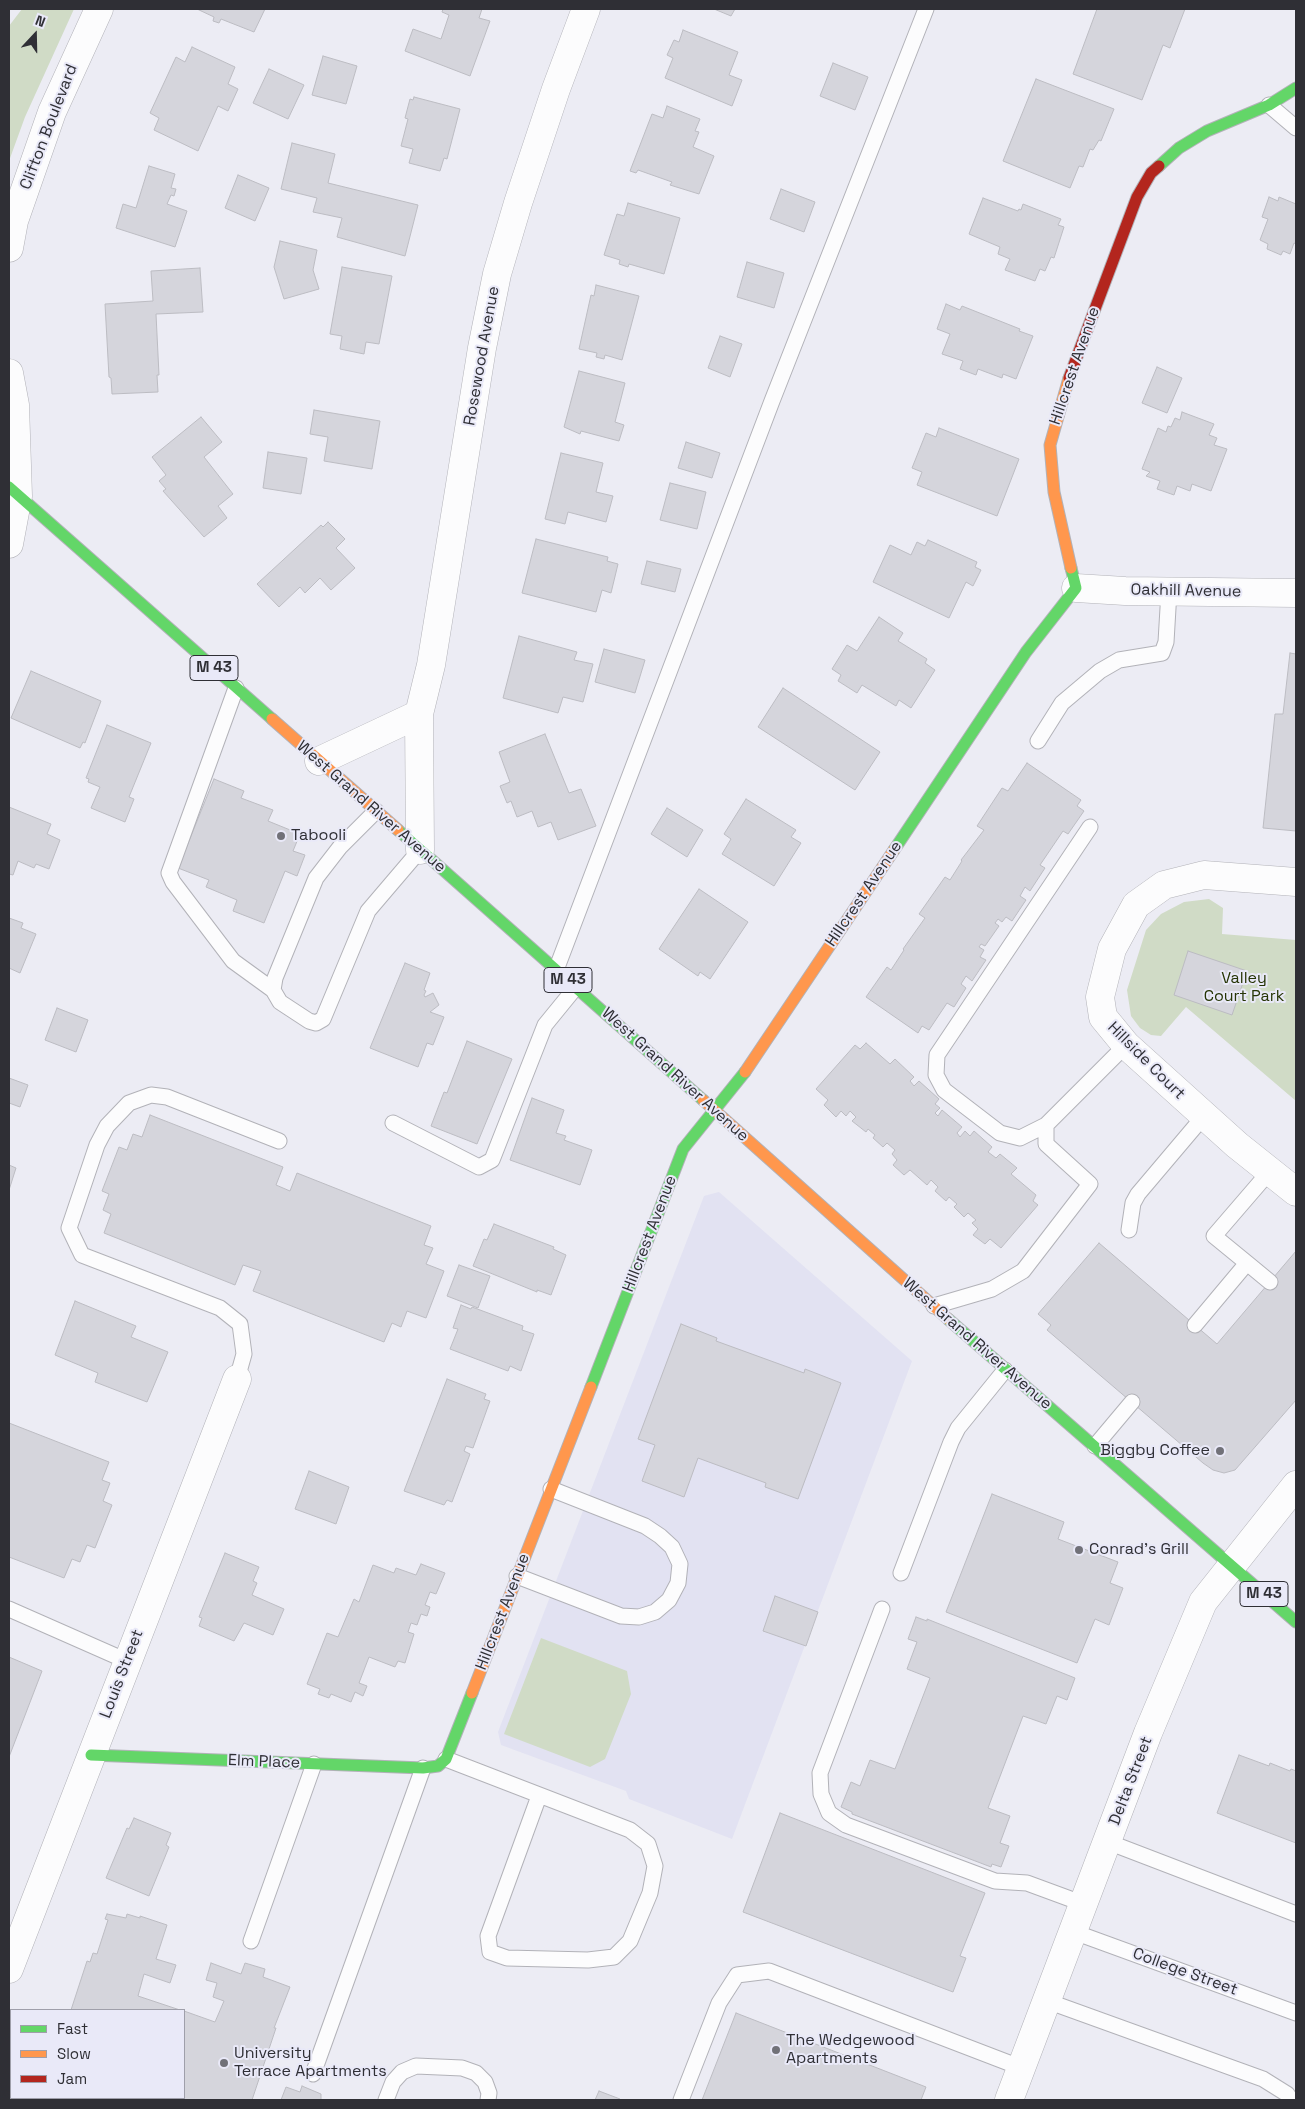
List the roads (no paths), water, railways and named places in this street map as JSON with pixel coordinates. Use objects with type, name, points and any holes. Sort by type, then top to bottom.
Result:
[{"type":"street","name":"Clifton Boulevard","points":[[9,248],[14,221],[52,112],[98,9]]},
{"type":"street","name":"Rosewood Avenue","points":[[420,850],[419,714],[431,665],[482,348],[498,274],[544,122],[586,9]]},
{"type":"street","name":"Hillcrest Avenue","points":[[435,1764],[517,1576],[683,1149],[744,1074],[1026,652],[1076,588],[1054,492],[1050,445],[1066,385],[1126,223],[1151,173],[1164,159],[1208,131],[1269,105],[1296,88]]},
{"type":"street","points":[[9,373],[15,405],[14,491],[9,544]]},
{"type":"street","name":"West Grand River Avenue","points":[[14,491],[376,810],[1005,1370],[1296,1622]]},
{"type":"street","name":"Oakhill Avenue","points":[[1076,588],[1296,593]]},
{"type":"street","points":[[319,761],[419,714]]},
{"type":"street","name":"Hillside Court","points":[[1296,882],[1204,875],[1164,885],[1136,905],[1112,949],[1100,997],[1103,1017],[1126,1045],[1204,1116],[1296,1192]]},
{"type":"street","name":"Louis Street","points":[[9,1969],[237,1379]]},
{"type":"street","name":"Delta Street","points":[[1009,2100],[1148,1733],[1203,1602],[1296,1485]]},
{"type":"street","name":"Elm Place","points":[[91,1755],[314,1764],[435,1764]]},
{"type":"lane","points":[[556,970],[772,401],[926,9]]},
{"type":"lane","points":[[1269,105],[1296,128]]},
{"type":"lane","points":[[1038,741],[1062,703],[1100,671],[1119,660],[1162,654],[1166,642],[1169,591]]},
{"type":"lane","points":[[236,688],[169,874],[173,882],[233,961],[273,990],[280,1002],[309,1021],[316,1023],[323,1019],[368,911],[420,850]]},
{"type":"lane","points":[[273,990],[316,878],[340,847],[376,810]]},
{"type":"lane","points":[[1090,827],[937,1055],[936,1075],[944,1090],[1000,1133],[1020,1138],[1046,1126],[1126,1045]]},
{"type":"lane","points":[[393,1123],[478,1167],[492,1160],[545,1025],[576,988]]},
{"type":"lane","points":[[237,1379],[244,1354],[240,1324],[220,1308],[82,1255],[69,1228],[97,1144],[107,1126],[129,1103],[150,1095],[167,1097],[279,1141]]},
{"type":"lane","points":[[1129,1230],[1133,1203],[1138,1194],[1204,1116]]},
{"type":"lane","points":[[934,1306],[992,1289],[1023,1271],[1090,1184],[1046,1144],[1046,1126]]},
{"type":"lane","points":[[1270,1172],[1214,1236],[1270,1282]]},
{"type":"lane","points":[[1195,1326],[1246,1263]]},
{"type":"lane","points":[[901,1574],[955,1435],[1005,1370]]},
{"type":"lane","points":[[1095,1446],[1132,1402]]},
{"type":"lane","points":[[517,1576],[621,1616],[639,1617],[655,1612],[669,1600],[678,1583],[680,1564],[672,1548],[660,1536],[645,1526],[551,1489]]},
{"type":"lane","points":[[9,1609],[127,1661]]},
{"type":"lane","points":[[882,1609],[820,1773],[821,1794],[829,1813],[846,1825],[995,1882],[1027,1883],[1084,1904]]},
{"type":"lane","points":[[251,1941],[314,1764]]},
{"type":"lane","points":[[313,2074],[435,1764],[539,1796],[630,1830],[648,1844],[655,1866],[650,1893],[630,1941],[614,1956],[588,1960],[507,1958],[490,1952],[488,1936],[539,1796]]},
{"type":"lane","points":[[1108,1842],[1296,1914]]},
{"type":"lane","name":"College Street","points":[[1074,1932],[1296,2013]]},
{"type":"lane","points":[[682,2100],[719,2003],[737,1975],[769,1971],[1022,2068]]},
{"type":"lane","points":[[1046,2001],[1263,2079],[1287,2094],[1291,2100]]},
{"type":"lane","points":[[386,2100],[402,2072],[416,2066],[462,2068],[476,2073],[485,2082],[489,2093],[488,2100]]},
{"type":"place","name":"Tabooli","points":[[281,836]]},
{"type":"place","name":"Biggby Coffee","points":[[1220,1451]]},
{"type":"place","name":"Conrad's Grill","points":[[1079,1550]]},
{"type":"place","name":"The Wedgewood Apartments","points":[[776,2050]]},
{"type":"place","name":"University Terrace Apartments","points":[[224,2063]]},
{"type":"park label","name":"Valley Court Park","points":[[1244,988]]}]
